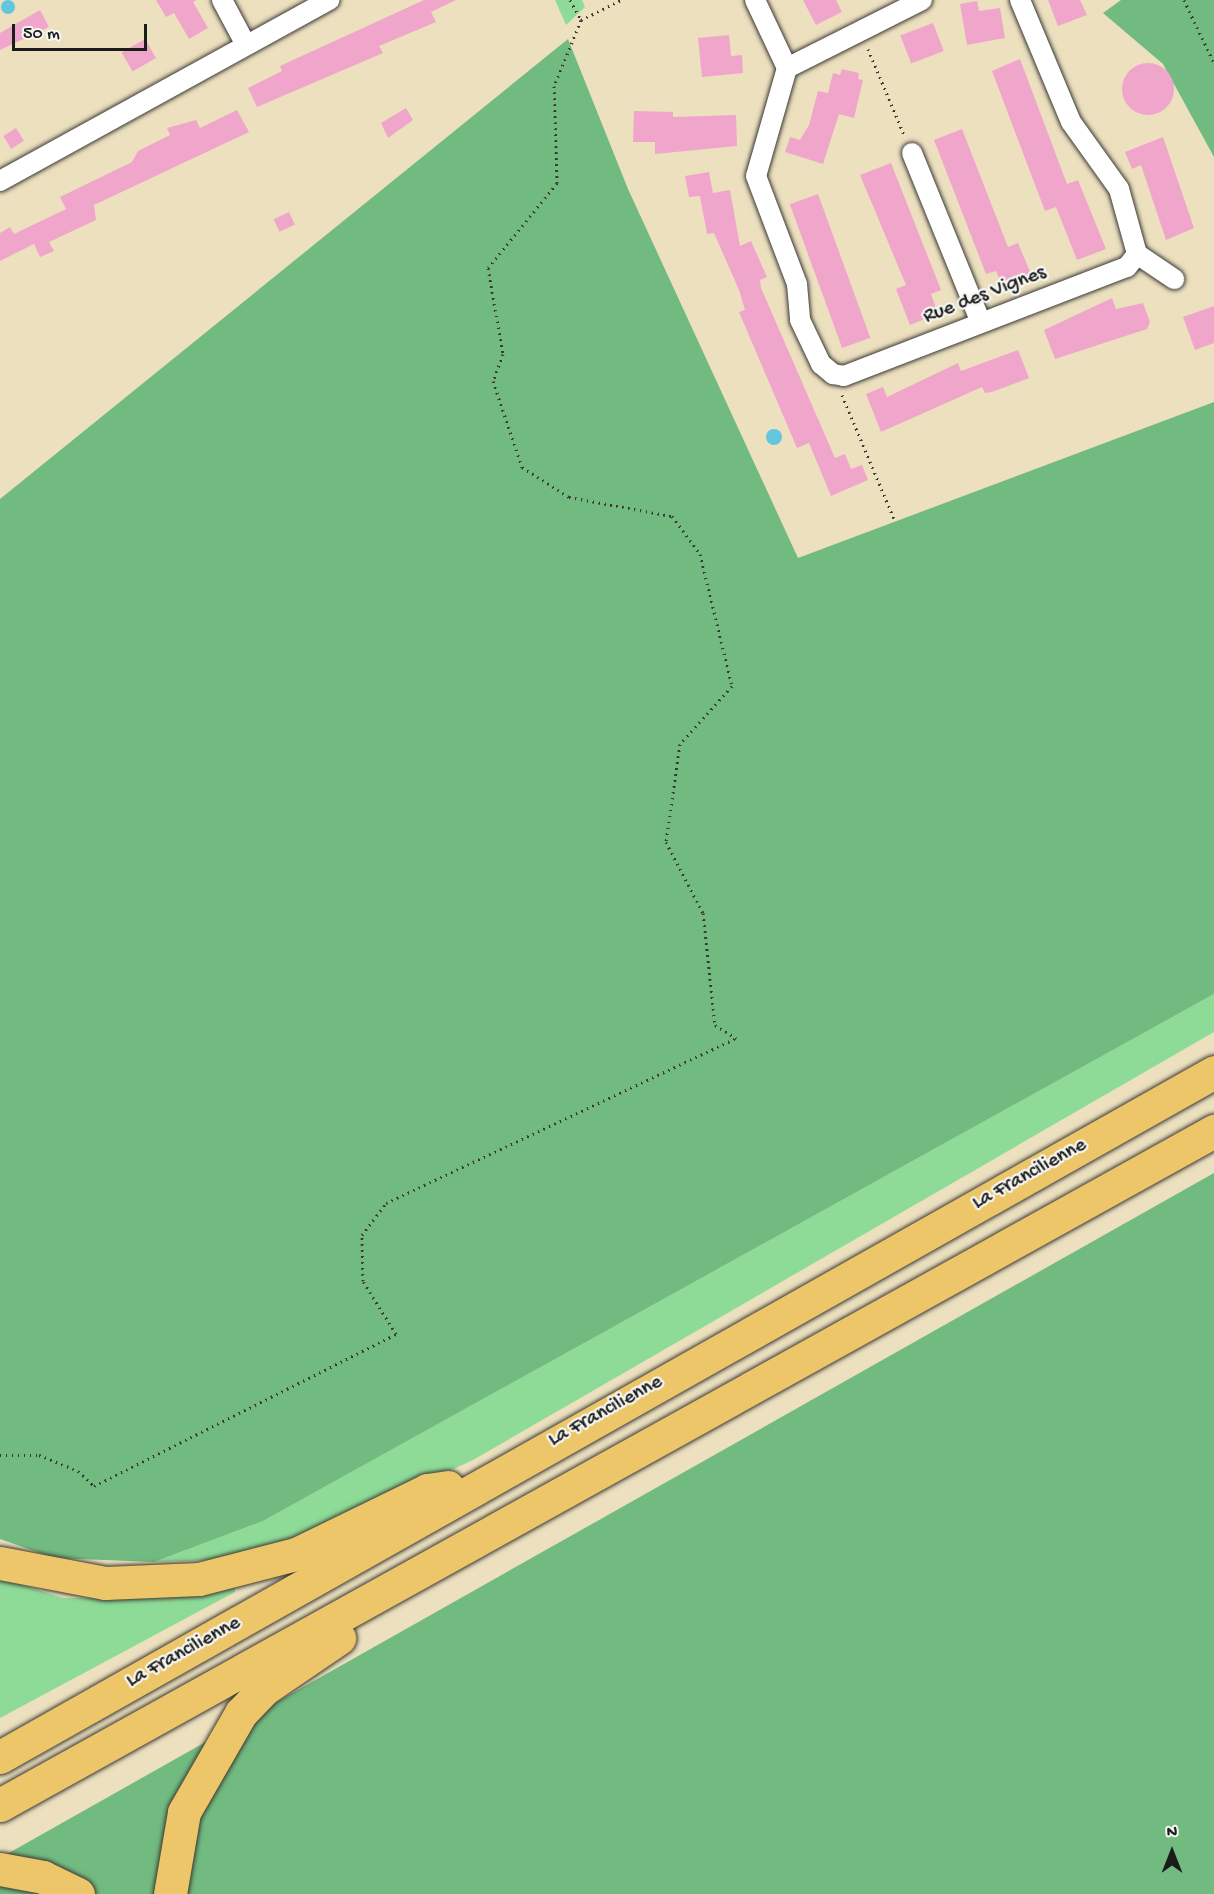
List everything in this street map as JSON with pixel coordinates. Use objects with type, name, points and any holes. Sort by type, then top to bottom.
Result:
[{"type":"highway","name":"La Francilienne","points":[[0,1756],[483,1481],[1214,1072]]},
{"type":"highway","name":"La Francilienne","points":[[0,1805],[1214,1131]]},
{"type":"highway","points":[[0,1563],[105,1583],[200,1579],[296,1554],[427,1490],[483,1481]]},
{"type":"highway","points":[[170,1894],[184,1812],[241,1713],[304,1659],[399,1604],[421,1572]]},
{"type":"highway","points":[[0,1869],[44,1877],[78,1894]]},
{"type":"street","points":[[222,0],[246,45]]},
{"type":"street","points":[[0,181],[329,0]]},
{"type":"street","points":[[755,0],[787,68],[756,176],[797,284],[800,320],[821,364],[839,375]]},
{"type":"street","points":[[787,68],[922,0]]},
{"type":"street","points":[[1020,0],[1071,122],[1119,189],[1137,254],[1174,279]]},
{"type":"street","points":[[912,153],[981,323]]},
{"type":"street","name":"Rue des Vignes","points":[[839,375],[1127,267],[1137,254]]},
{"type":"path","points":[[570,0],[581,20]]},
{"type":"path","points":[[0,1455],[39,1455],[78,1471],[94,1486],[396,1334],[363,1281],[362,1235],[386,1203],[736,1038],[715,1025],[703,913],[666,842],[680,744],[732,686],[700,554],[672,516],[569,498],[522,467],[493,381],[503,354],[488,268],[557,183],[554,86],[581,20],[621,0]]},
{"type":"path","points":[[1184,0],[1214,63]]},
{"type":"path","points":[[860,30],[912,153]]},
{"type":"path","points":[[839,375],[895,521]]},
{"type":"green space","points":[[555,0],[582,0],[585,7],[566,25]]},
{"type":"green space","points":[[1121,0],[1214,0],[1214,157],[1163,64],[1103,13]]},
{"type":"green space","points":[[568,39],[628,189],[798,558],[1214,402],[1214,994],[263,1521],[154,1562],[54,1558],[0,1539],[0,499]]},
{"type":"green space","points":[[1214,994],[1214,1032],[473,1460],[311,1535],[218,1560],[154,1562],[263,1521]]},
{"type":"green space","points":[[1214,1173],[1214,1894],[0,1894],[0,1858]]},
{"type":"green space","points":[[0,1578],[63,1598],[128,1598],[235,1580],[235,1592],[0,1718]]},
{"type":"water","points":[[5,0],[11,0],[15,7],[11,14],[5,14],[1,10],[1,4]]},
{"type":"water","points":[[771,429],[777,429],[782,437],[780,443],[771,445],[766,440],[766,434]]},
{"type":"building","points":[[156,0],[197,0],[193,2],[208,28],[189,39],[174,13],[166,17]]},
{"type":"building","points":[[424,0],[456,0],[431,12],[436,22],[379,46],[383,53],[257,107],[248,88],[282,71],[280,66]]},
{"type":"building","points":[[803,0],[836,0],[842,12],[816,25]]},
{"type":"building","points":[[1048,0],[1080,0],[1087,15],[1058,26]]},
{"type":"building","points":[[977,1],[979,11],[1000,8],[1005,38],[967,45],[960,4]]},
{"type":"building","points":[[40,10],[49,27],[0,50],[0,33]]},
{"type":"building","points":[[933,23],[944,51],[911,64],[900,36]]},
{"type":"building","points":[[729,35],[731,56],[742,55],[743,73],[702,77],[698,38]]},
{"type":"building","points":[[145,39],[156,58],[133,72],[122,53]]},
{"type":"building","points":[[1020,59],[1067,184],[1078,180],[1106,249],[1077,260],[1056,207],[1045,211],[992,71]]},
{"type":"building","points":[[1148,63],[1158,65],[1166,71],[1172,79],[1174,89],[1172,99],[1166,107],[1158,113],[1148,115],[1138,113],[1130,107],[1124,99],[1122,89],[1124,79],[1130,71],[1138,65]]},
{"type":"building","points":[[842,69],[859,73],[858,79],[863,80],[854,118],[839,114],[823,164],[785,152],[790,137],[800,140],[809,125],[818,91],[828,93],[833,73],[840,75]]},
{"type":"building","points":[[406,108],[413,120],[388,138],[381,123]]},
{"type":"building","points":[[237,110],[249,132],[94,205],[96,220],[49,242],[54,251],[40,257],[34,244],[0,261],[0,233],[10,227],[14,234],[66,209],[60,197],[132,162],[138,151],[170,135],[167,128],[196,120],[200,128]]},
{"type":"building","points":[[634,111],[673,112],[673,117],[736,115],[737,146],[655,154],[655,142],[633,142]]},
{"type":"building","points":[[16,128],[24,141],[11,149],[3,136]]},
{"type":"building","points":[[962,129],[1008,247],[1018,243],[1033,279],[1004,290],[996,271],[986,274],[934,140]]},
{"type":"building","points":[[1163,137],[1194,228],[1166,240],[1141,165],[1132,169],[1125,152]]},
{"type":"building","points":[[891,163],[941,290],[931,294],[938,314],[910,325],[896,289],[906,285],[860,175]]},
{"type":"building","points":[[709,172],[713,193],[730,190],[740,246],[751,241],[767,277],[760,280],[761,288],[835,458],[845,454],[851,469],[862,465],[868,480],[831,496],[809,443],[797,448],[739,312],[745,310],[739,290],[714,233],[707,234],[700,196],[689,197],[685,176]]},
{"type":"building","points":[[818,194],[870,338],[842,348],[790,204]]},
{"type":"building","points":[[289,212],[295,225],[280,232],[274,219]]},
{"type":"building","points":[[1112,298],[1116,309],[1143,303],[1150,322],[1147,329],[1055,359],[1044,330]]},
{"type":"building","points":[[1214,306],[1214,343],[1195,350],[1183,317]]},
{"type":"building","points":[[1018,350],[1029,378],[992,392],[985,393],[982,387],[881,432],[866,394],[883,387],[887,397],[958,363],[961,371]]}]
